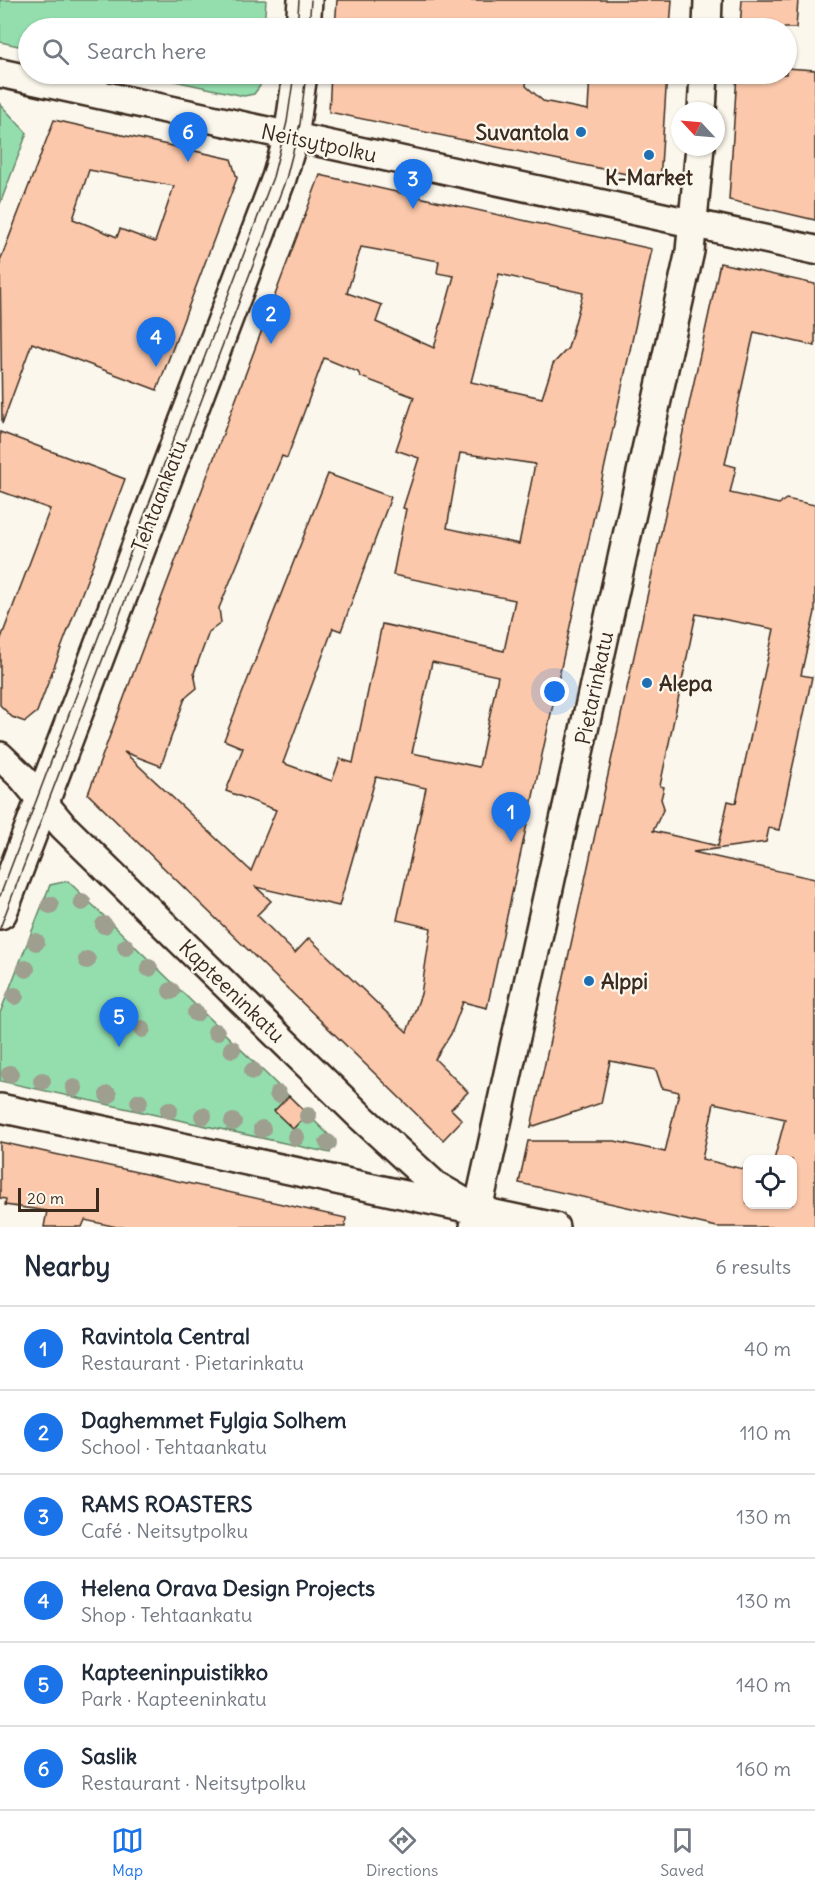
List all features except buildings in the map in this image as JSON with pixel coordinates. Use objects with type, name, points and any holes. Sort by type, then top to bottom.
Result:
[{"type":"street","points":[[304,18],[305,0]]},
{"type":"street","points":[[707,18],[708,0]]},
{"type":"street","name":"Neitsytpolku","points":[[0,73],[18,77]]},
{"type":"street","name":"Neitsytpolku","points":[[49,84],[291,138],[694,221],[815,250]]},
{"type":"street","name":"Tehtaankatu","points":[[0,912],[279,178],[291,138],[299,84]]},
{"type":"street","points":[[702,102],[703,84]]},
{"type":"street","name":"Pietarinkatu","points":[[476,1219],[690,251],[699,156]]},
{"type":"street","name":"Kapteeninkatu","points":[[0,756],[63,826],[361,1117],[476,1219]]},
{"type":"street","name":"Kapteeninkatu","points":[[0,1108],[476,1219],[555,1227]]},
{"type":"green space","points":[[0,0],[266,0],[265,18],[18,18],[18,46],[0,42]]},
{"type":"green space","points":[[188,84],[260,84],[254,94],[244,96]]},
{"type":"green space","points":[[0,104],[27,133],[0,204]]},
{"type":"green space","points":[[68,881],[335,1141],[330,1153],[0,1081],[0,1013],[50,885]]},
{"type":"tram line","points":[[298,18],[299,0]]},
{"type":"tram line","points":[[310,18],[311,0]]},
{"type":"tram line","points":[[0,896],[273,177],[287,122],[293,84]]},
{"type":"tram line","points":[[0,928],[286,179],[300,124],[305,84]]},
{"type":"place","name":"Suvantola","points":[[581,132]]},
{"type":"place","name":"K-Market","points":[[649,155]]},
{"type":"place","name":"Saslik","points":[[188,162]]},
{"type":"place","name":"RAMS ROASTERS","points":[[413,209]]},
{"type":"place","name":"Daghemmet Fylgia Solhem","points":[[271,344]]},
{"type":"place","name":"Helena Orava Design Projects","points":[[156,367]]},
{"type":"place","name":"Alepa","points":[[647,683]]},
{"type":"place","name":"Ravintola Central","points":[[511,842]]},
{"type":"place","name":"Alppi","points":[[589,981]]},
{"type":"place","name":"Kapteeninpuistikko","points":[[119,1047]]}]
